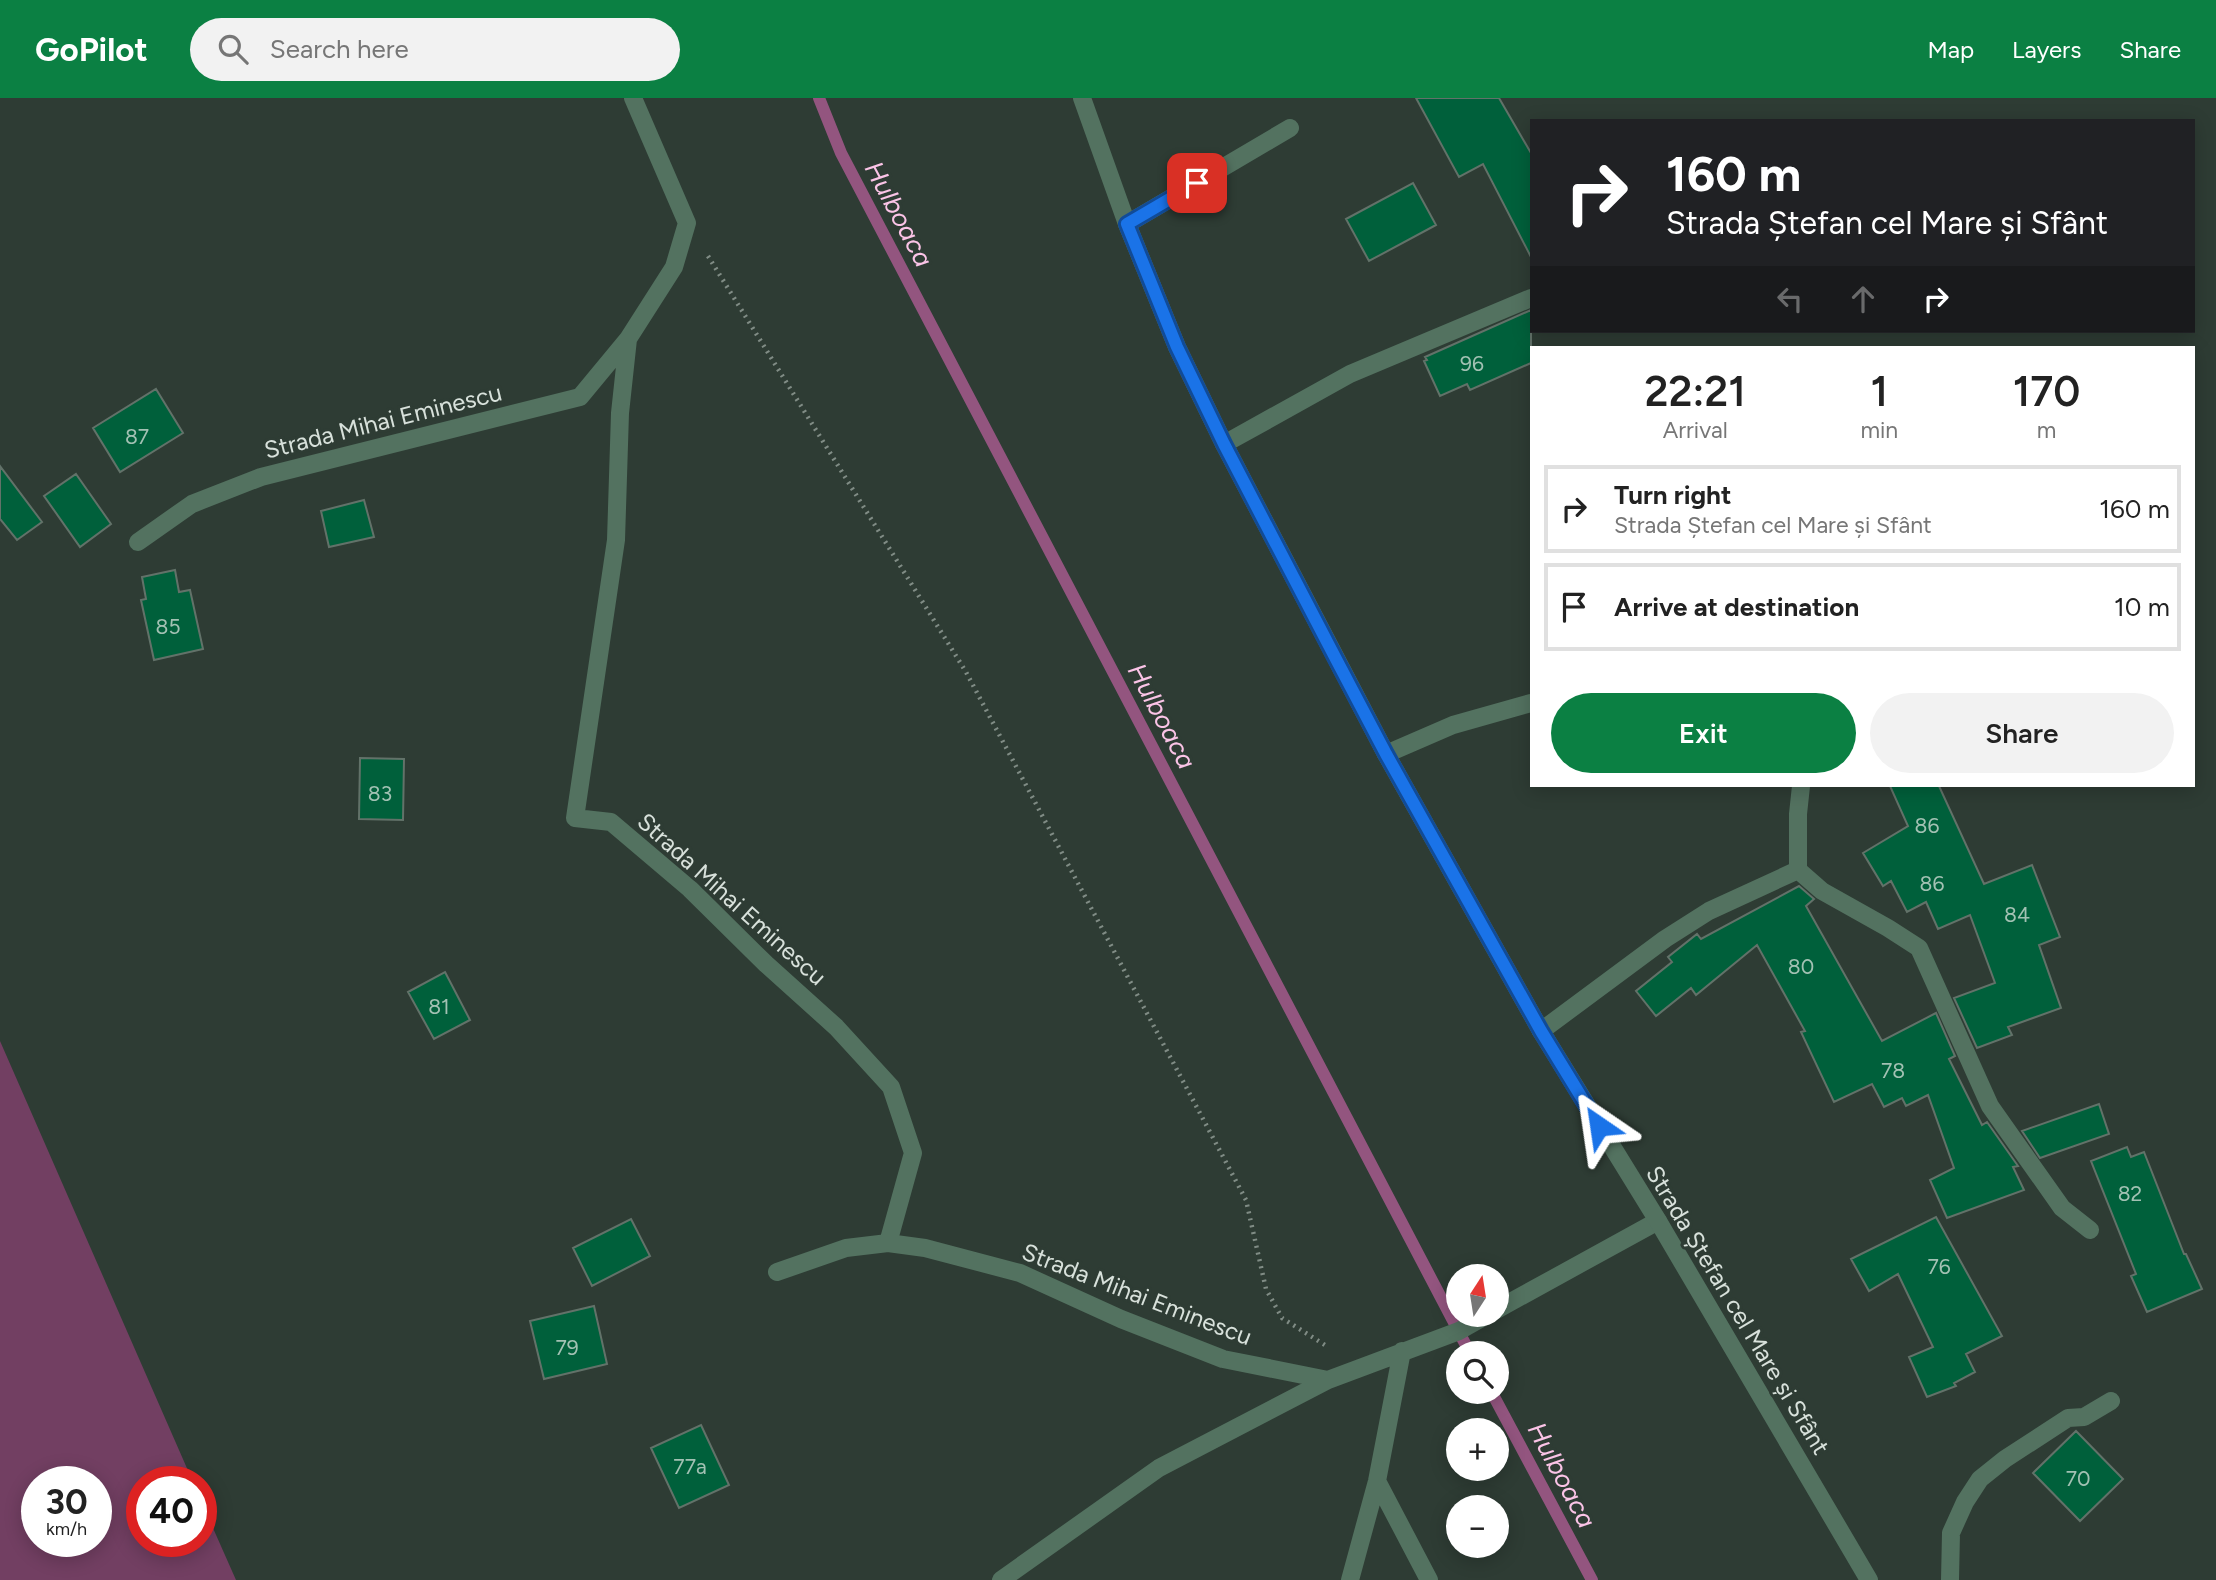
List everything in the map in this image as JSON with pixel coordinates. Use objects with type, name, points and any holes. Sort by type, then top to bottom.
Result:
[{"type":"street","points":[[634,98],[687,223]]},
{"type":"street","name":"Strada Ștefan cel Mare și Sfânt","points":[[1082,98],[1127,224],[1177,347],[1224,444],[1386,754],[1541,1031],[1658,1220],[1869,1580]]},
{"type":"street","points":[[1127,224],[1290,128]]},
{"type":"street","name":"Strada Mihai Eminescu","points":[[138,542],[192,504],[261,477],[580,397],[628,339],[674,267],[687,223]]},
{"type":"street","points":[[1224,444],[1350,374],[1530,298]]},
{"type":"street","name":"Strada Mihai Eminescu","points":[[628,339],[620,413],[616,540],[575,818],[611,822],[690,889],[766,964],[836,1027],[891,1087],[913,1153],[888,1243]]},
{"type":"street","points":[[1386,754],[1453,726],[1530,703]]},
{"type":"street","points":[[1801,787],[1798,870],[1822,891],[1919,948],[1990,1106],[2062,1208],[2090,1230]]},
{"type":"street","points":[[1541,1031],[1665,939],[1709,911],[1798,870]]},
{"type":"street","points":[[1509,1303],[1658,1220]]},
{"type":"street","name":"Strada Mihai Eminescu","points":[[777,1272],[846,1248],[888,1243],[925,1248],[1020,1273],[1121,1319],[1223,1359],[1328,1380]]},
{"type":"street","points":[[1001,1580],[1159,1468],[1328,1380],[1466,1327]]},
{"type":"street","points":[[1350,1580],[1377,1481],[1402,1352]]},
{"type":"street","points":[[1950,1580],[1951,1533],[1965,1502],[1980,1479],[2005,1459],[2068,1418],[2084,1417],[2111,1401]]},
{"type":"street","points":[[1377,1481],[1429,1580]]},
{"type":"path","points":[[687,223],[966,672],[1246,1200],[1266,1290],[1282,1318],[1312,1338],[1364,1366]]},
{"type":"shaded area","points":[[0,1041],[186,1466],[126,1466],[126,1557],[217,1557],[217,1537],[236,1580],[0,1580]]},
{"type":"building","points":[[1416,98],[1499,98],[1530,151],[1530,255],[1483,164],[1459,177]]},
{"type":"building","points":[[1413,183],[1436,225],[1369,261],[1346,219]]},
{"type":"building","points":[[1530,310],[1530,363],[1470,390],[1467,384],[1440,396],[1424,361],[1427,360],[1425,357]]},
{"type":"building","points":[[156,389],[183,433],[120,472],[93,428]]},
{"type":"building","points":[[0,466],[42,522],[17,540],[0,519]]},
{"type":"building","points":[[76,474],[111,524],[80,547],[44,496]]},
{"type":"building","points":[[364,500],[374,537],[329,547],[321,511]]},
{"type":"building","points":[[175,570],[179,592],[190,590],[203,649],[154,660],[141,600],[146,599],[142,577]]},
{"type":"building","points":[[360,758],[404,759],[403,820],[359,819]]},
{"type":"building","points":[[1890,787],[1939,787],[1984,884],[2032,865],[2060,937],[2039,945],[2061,1008],[2008,1027],[2012,1035],[1977,1048],[1954,998],[1995,983],[1970,915],[1938,929],[1926,902],[1907,912],[1891,881],[1883,886],[1863,853],[1908,826]]},
{"type":"building","points":[[1799,886],[1814,899],[1806,906],[1882,1041],[1936,1013],[1955,1056],[1949,1059],[1982,1125],[1987,1122],[2018,1166],[2013,1167],[2024,1190],[1947,1218],[1930,1180],[1954,1168],[1928,1095],[1906,1106],[1902,1098],[1884,1107],[1872,1084],[1834,1102],[1801,1032],[1805,1031],[1757,945],[1696,995],[1691,988],[1656,1016],[1636,991],[1672,962],[1668,957],[1697,934],[1701,939]]},
{"type":"building","points":[[445,972],[470,1020],[434,1039],[408,992]]},
{"type":"building","points":[[2099,1104],[2109,1134],[2040,1158],[2022,1131]]},
{"type":"building","points":[[2127,1147],[2131,1157],[2144,1152],[2184,1254],[2202,1289],[2147,1312],[2131,1276],[2136,1274],[2091,1161]]},
{"type":"building","points":[[1936,1217],[2002,1336],[1966,1354],[1975,1372],[1954,1383],[1956,1386],[1927,1397],[1909,1357],[1933,1347],[1898,1274],[1869,1291],[1851,1259]]},
{"type":"building","points":[[631,1219],[650,1256],[592,1286],[573,1248]]},
{"type":"building","points":[[594,1306],[607,1364],[544,1379],[530,1321]]},
{"type":"building","points":[[701,1425],[729,1485],[679,1508],[651,1448]]},
{"type":"building","points":[[2076,1431],[2123,1479],[2080,1521],[2033,1473]]},
{"type":"waterway","name":"Hulboaca","points":[[819,98],[841,153],[1464,1341]]},
{"type":"waterway","name":"Hulboaca","points":[[1498,1404],[1592,1580]]},
{"type":"route","points":[[1197,183],[1127,224],[1177,347],[1224,444],[1386,754],[1541,1031],[1599,1126]]}]
